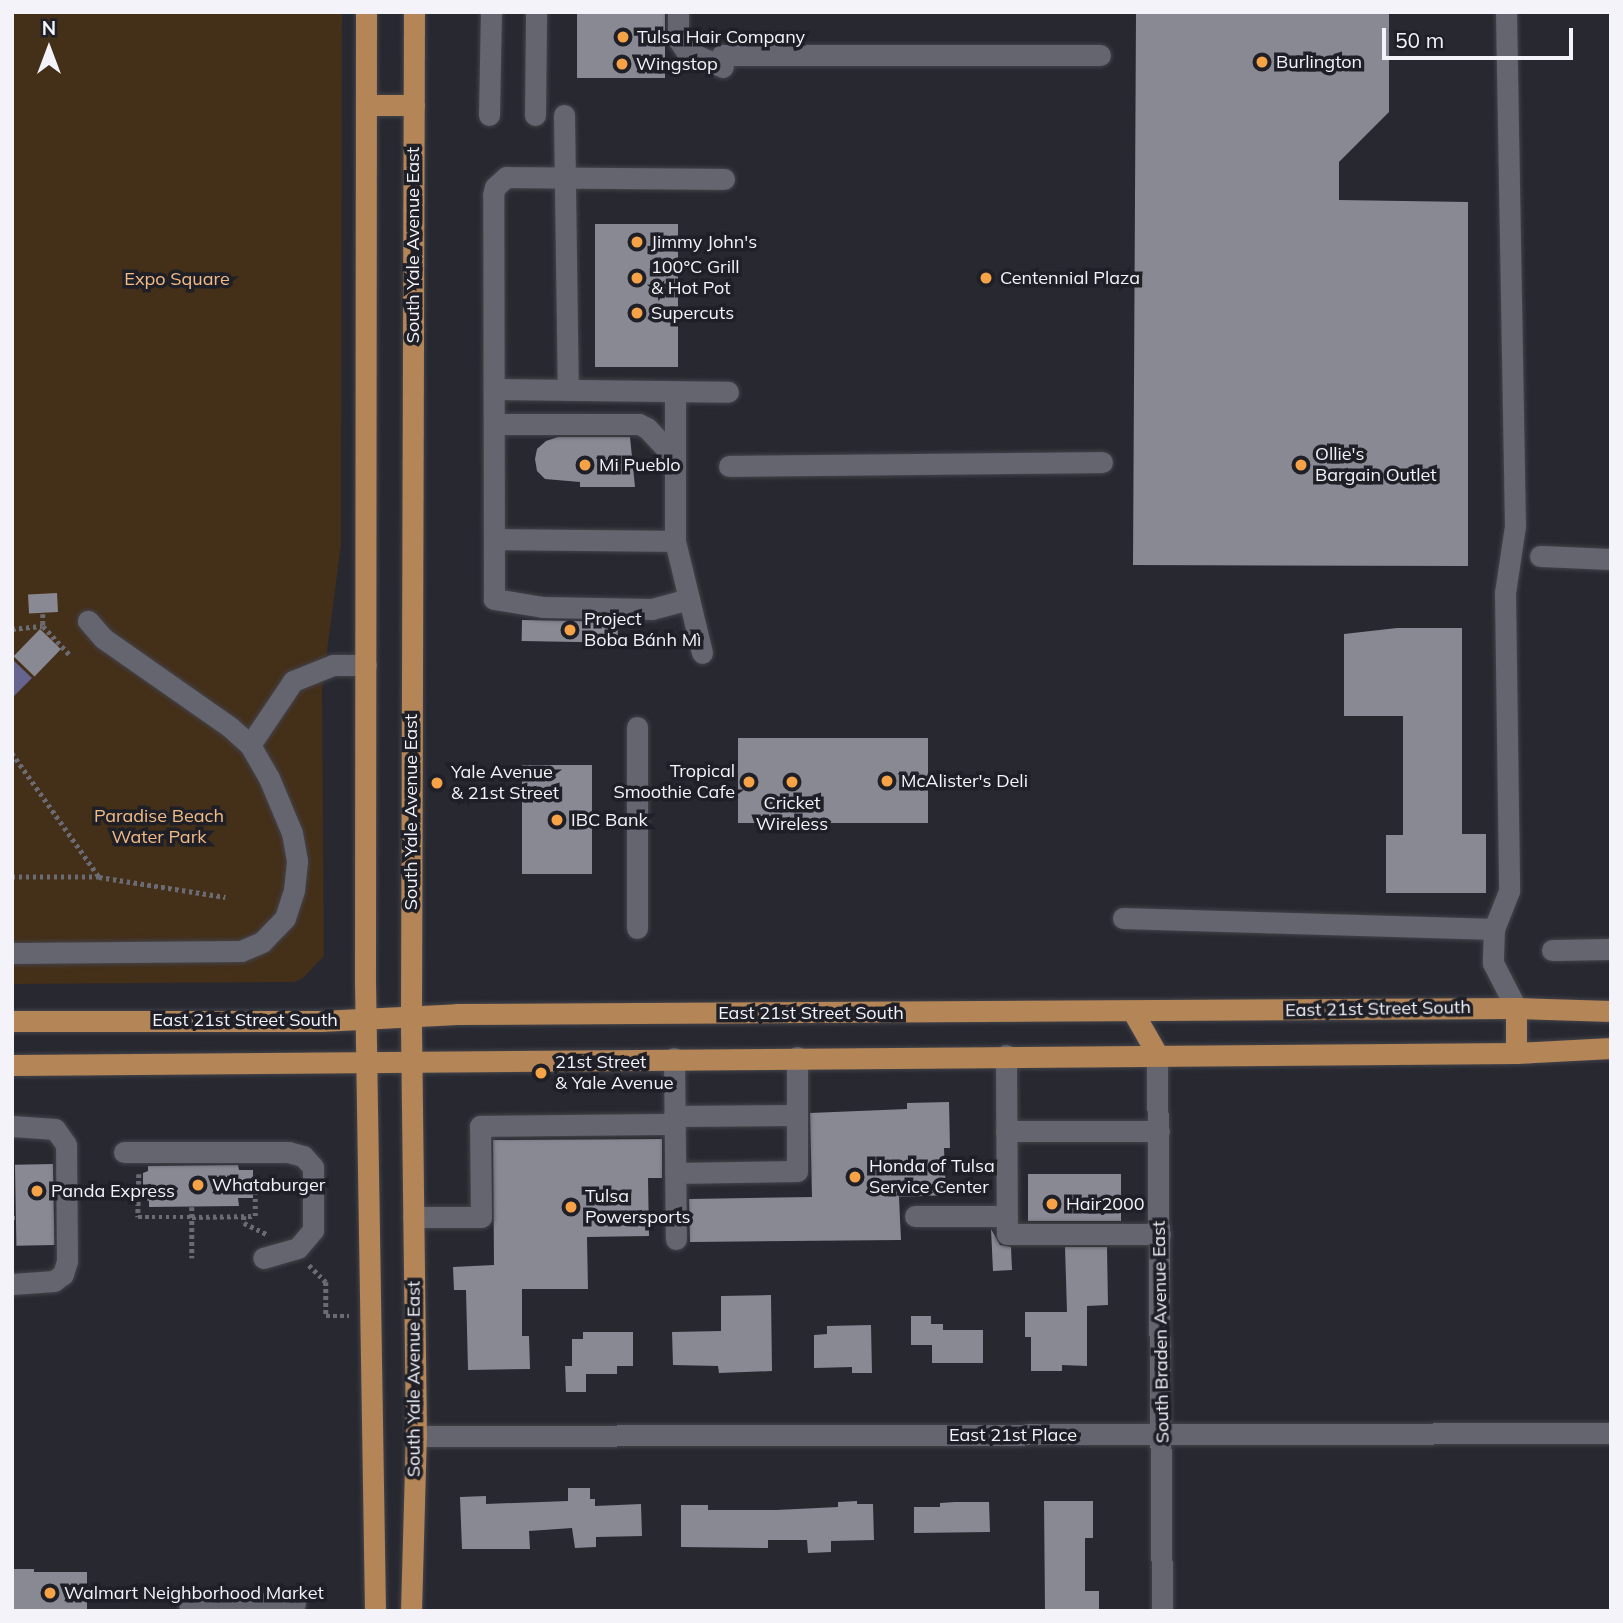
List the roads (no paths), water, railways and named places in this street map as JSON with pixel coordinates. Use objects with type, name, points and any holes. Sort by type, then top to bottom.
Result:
[{"type":"main road","points":[[366,12],[366,1062],[375,1611]]},
{"type":"main road","name":"South Yale Avenue East","points":[[411,1611],[416,1436],[411,1061],[414,12]]},
{"type":"main road","points":[[366,105],[414,105]]},
{"type":"main road","points":[[1516,1008],[1516,1053]]},
{"type":"main road","name":"East 21st Street South","points":[[12,1021],[1516,1008],[1611,1012]]},
{"type":"main road","points":[[1133,1012],[1157,1054]]},
{"type":"main road","points":[[12,1065],[1516,1053],[1611,1048]]},
{"type":"street","points":[[489,115],[491,12]]},
{"type":"street","points":[[535,115],[536,12]]},
{"type":"street","points":[[678,12],[678,39],[685,51],[722,61],[1100,55]]},
{"type":"street","points":[[1506,12],[1515,526],[1505,593],[1509,891],[1494,929],[1493,963],[1516,1008]]},
{"type":"street","points":[[564,115],[568,390]]},
{"type":"street","points":[[689,599],[652,609],[543,607],[494,599],[495,187],[506,177],[724,178]]},
{"type":"street","points":[[494,389],[728,392]]},
{"type":"street","points":[[675,391],[675,541],[702,653]]},
{"type":"street","points":[[494,424],[639,424],[648,428],[675,458]]},
{"type":"street","points":[[729,466],[1102,463]]},
{"type":"street","points":[[494,538],[675,541]]},
{"type":"street","points":[[1540,556],[1611,559]]},
{"type":"street","points":[[12,953],[241,950],[262,942],[285,918],[294,890],[297,861],[292,833],[274,789],[250,745],[230,727],[103,638],[88,621]]},
{"type":"street","points":[[250,745],[293,681],[333,665],[366,665]]},
{"type":"street","points":[[637,727],[637,928]]},
{"type":"street","points":[[1123,918],[1494,929]]},
{"type":"street","points":[[1552,950],[1611,949]]},
{"type":"street","name":"South Braden Avenue East","points":[[1157,1054],[1162,1611]]},
{"type":"street","points":[[1006,1055],[1007,1225]]},
{"type":"street","points":[[675,1173],[797,1171],[797,1057]]},
{"type":"street","points":[[674,1058],[676,1239]]},
{"type":"street","points":[[413,1217],[481,1217],[480,1126],[797,1115]]},
{"type":"street","points":[[12,1126],[45,1126],[55,1129],[66,1145],[67,1262],[63,1274],[54,1281],[12,1284]]},
{"type":"street","points":[[1006,1131],[1158,1131]]},
{"type":"street","points":[[131,1153],[288,1152],[303,1156],[313,1167],[313,1230],[298,1248],[263,1258]]},
{"type":"street","points":[[915,1216],[1007,1225],[1160,1234]]},
{"type":"street","name":"East 21st Place","points":[[416,1436],[1611,1433]]},
{"type":"street","points":[[189,1604],[295,1603]]},
{"type":"water","points":[[12,659],[32,678],[12,698]]},
{"type":"place","name":"Tulsa Hair Company","points":[[623,37]]},
{"type":"place","name":"Burlington","points":[[1262,62]]},
{"type":"place","name":"Wingstop","points":[[622,64]]},
{"type":"place","name":"Jimmy John's","points":[[637,242]]},
{"type":"place","name":"100°C Grill & Hot Pot","points":[[637,278]]},
{"type":"place","name":"Centennial Plaza","points":[[986,278]]},
{"type":"place","name":"Supercuts","points":[[637,313]]},
{"type":"place","name":"Mi Pueblo","points":[[585,465]]},
{"type":"place","name":"Ollie's Bargain Outlet","points":[[1301,465]]},
{"type":"place","name":"Project Boba Bánh Mì","points":[[570,630]]},
{"type":"place","name":"McAlister's Deli","points":[[887,781]]},
{"type":"place","name":"Tropical Smoothie Cafe","points":[[749,782]]},
{"type":"place","name":"Cricket Wireless","points":[[792,782]]},
{"type":"place","name":"Yale Avenue & 21st Street","points":[[437,783]]},
{"type":"place","name":"IBC Bank","points":[[557,820]]},
{"type":"place","name":"21st Street & Yale Avenue","points":[[541,1073]]},
{"type":"place","name":"Honda of Tulsa Service Center","points":[[855,1177]]},
{"type":"place","name":"Whataburger","points":[[198,1185]]},
{"type":"place","name":"Panda Express","points":[[37,1191]]},
{"type":"place","name":"Hair2000","points":[[1052,1204]]},
{"type":"place","name":"Tulsa Powersports","points":[[571,1207]]},
{"type":"place","name":"Walmart Neighborhood Market","points":[[50,1593]]},
{"type":"park label","name":"Expo Square","points":[[177,279]]},
{"type":"park label","name":"Paradise Beach Water Park","points":[[159,827]]}]
